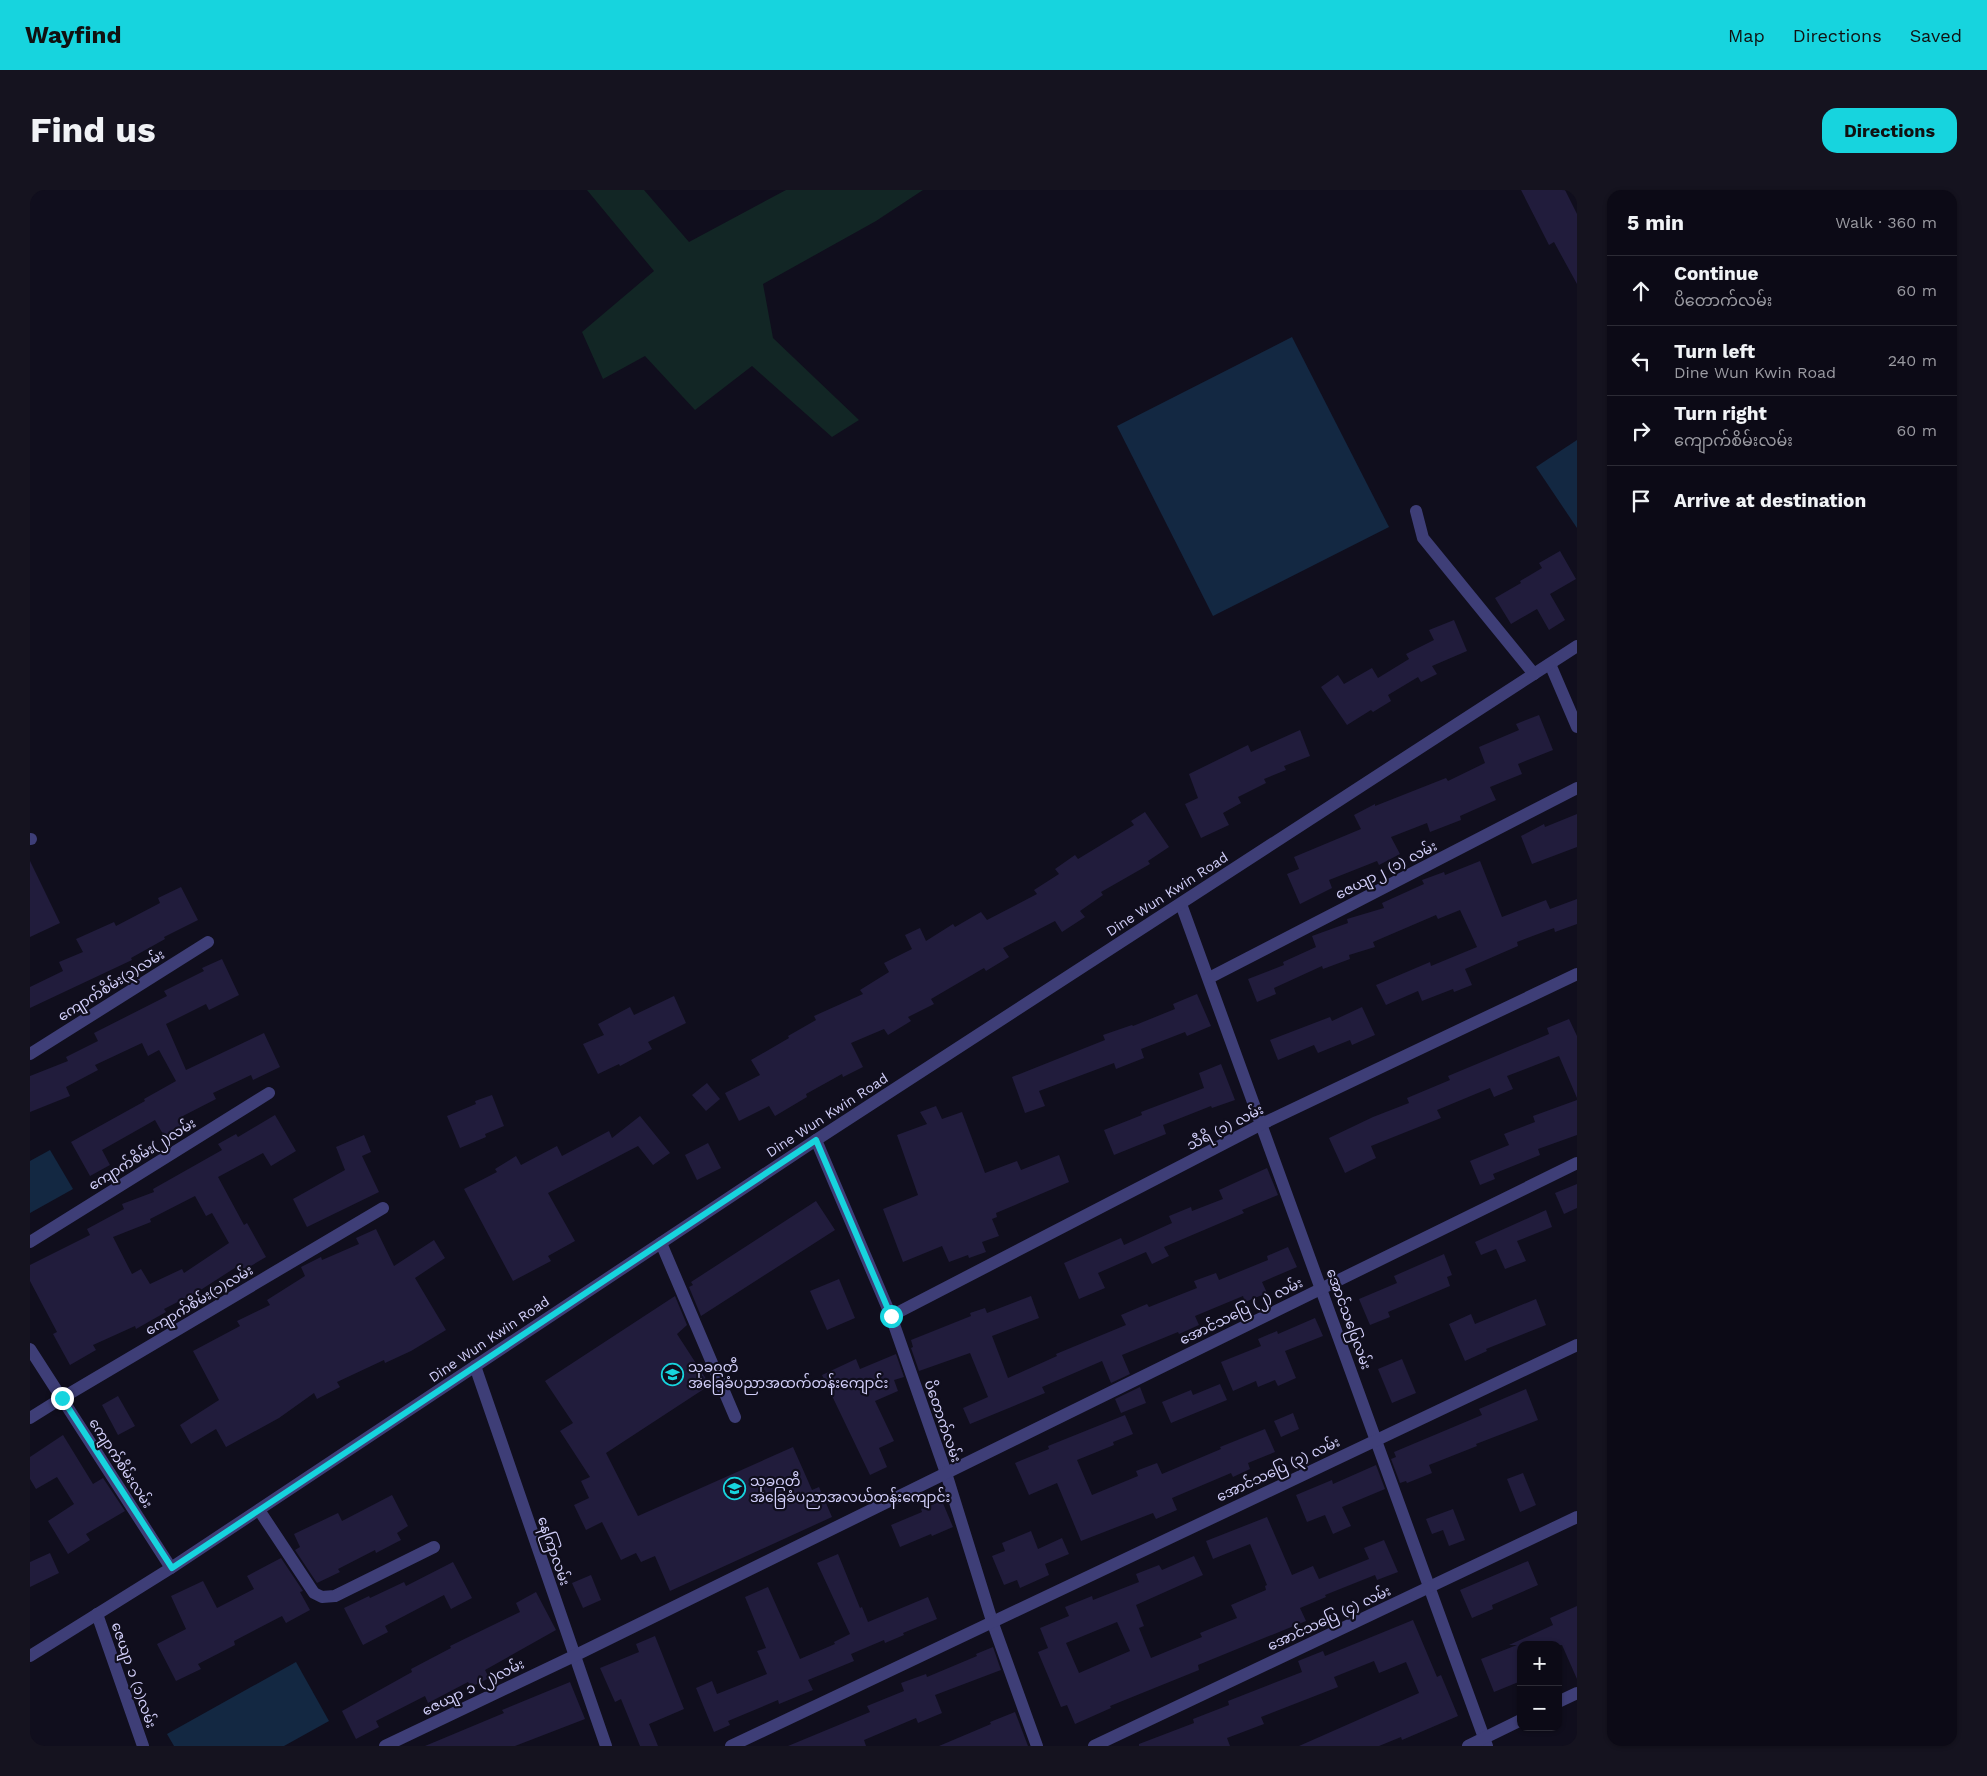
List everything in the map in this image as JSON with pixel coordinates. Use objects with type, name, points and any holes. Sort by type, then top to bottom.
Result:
[{"type":"street","points":[[1416,511],[1422,538],[1534,674]]},
{"type":"street","name":"Dine Wun Kwin Road","points":[[30,1656],[172,1568],[816,1140],[1577,646]]},
{"type":"street","points":[[1550,664],[1577,727]]},
{"type":"street","name":"ဇေယျာ၂ (၁) လမ်း","points":[[1209,978],[1577,788]]},
{"type":"street","name":"အောင်သပြေလမ်း","points":[[1181,904],[1486,1742]]},
{"type":"street","name":"ကျောက်စိမ်း(၃)လမ်း","points":[[30,1054],[208,942]]},
{"type":"street","name":"သီရိ (၁) လမ်း","points":[[891,1316],[1262,1124],[1577,974]]},
{"type":"street","name":"ကျောက်စိမ်း(၂)လမ်း","points":[[30,1242],[270,1093]]},
{"type":"street","name":"ပိတောက်လမ်း","points":[[816,1140],[891,1316],[946,1473],[992,1621],[1037,1746]]},
{"type":"street","name":"အောင်သပြေ (၂) လမ်း","points":[[574,1656],[1577,1162]]},
{"type":"street","name":"ကျောက်စိမ်း(၁)လမ်း","points":[[30,1418],[383,1208]]},
{"type":"street","points":[[661,1243],[735,1418]]},
{"type":"street","name":"အောင်သပြေ (၃) လမ်း","points":[[731,1746],[1577,1344]]},
{"type":"street","name":"ကျောက်စိမ်းလမ်း","points":[[30,1348],[172,1568]]},
{"type":"street","name":"နေကြာလမ်း","points":[[475,1366],[606,1746]]},
{"type":"street","points":[[259,1510],[314,1593],[322,1597],[335,1596],[434,1547]]},
{"type":"street","name":"အောင်သပြေ (၄) လမ်း","points":[[1094,1746],[1577,1517]]},
{"type":"street","name":"ဇေယျာ ၁ (၁)လမ်း","points":[[97,1614],[143,1746]]},
{"type":"street","name":"ဇေယျာ ၁ (၂)လမ်း","points":[[385,1746],[574,1656]]},
{"type":"street","points":[[1562,1700],[1577,1693]]},
{"type":"street","points":[[1468,1746],[1486,1742],[1517,1723]]},
{"type":"green space","points":[[587,190],[644,190],[689,242],[786,190],[923,190],[876,221],[763,284],[773,338],[859,420],[832,437],[752,366],[695,410],[645,356],[603,379],[582,332],[654,271]]},
{"type":"water","points":[[1292,337],[1389,527],[1213,616],[1117,426]]},
{"type":"water","points":[[1577,440],[1577,528],[1536,467]]},
{"type":"water","points":[[50,1150],[73,1189],[30,1213],[30,1161]]},
{"type":"water","points":[[296,1662],[329,1721],[284,1746],[174,1746],[167,1734]]},
{"type":"building","points":[[1521,190],[1565,190],[1577,214],[1577,284],[1554,242],[1549,245]]},
{"type":"building","points":[[1560,551],[1576,579],[1550,594],[1565,620],[1549,630],[1537,609],[1511,624],[1495,598],[1542,568],[1539,563]]},
{"type":"building","points":[[1454,620],[1467,651],[1432,666],[1437,674],[1421,682],[1418,677],[1388,695],[1391,701],[1373,712],[1371,710],[1347,725],[1321,687],[1338,675],[1344,684],[1372,668],[1378,678],[1409,659],[1406,654],[1434,640],[1429,630]]},
{"type":"building","points":[[1539,715],[1553,750],[1518,764],[1522,774],[1490,787],[1496,800],[1460,816],[1461,820],[1430,832],[1427,823],[1391,837],[1400,854],[1379,865],[1377,861],[1329,880],[1332,888],[1300,904],[1287,874],[1299,869],[1294,857],[1361,829],[1354,815],[1375,804],[1375,806],[1446,778],[1448,781],[1485,763],[1479,747],[1519,730],[1516,724]]},
{"type":"building","points":[[1300,730],[1310,756],[1284,766],[1286,770],[1264,779],[1266,783],[1238,797],[1241,803],[1223,813],[1229,825],[1201,838],[1185,804],[1198,798],[1189,774],[1248,745],[1251,752]]},
{"type":"building","points":[[1145,812],[1169,847],[1148,861],[1150,864],[1101,892],[1103,895],[1080,911],[1085,917],[1062,932],[1055,921],[1003,948],[1009,957],[986,971],[984,968],[931,999],[934,1004],[908,1017],[911,1021],[888,1035],[884,1029],[851,1043],[863,1067],[843,1077],[842,1074],[806,1094],[807,1097],[775,1116],[769,1106],[739,1121],[725,1093],[760,1075],[751,1060],[816,1020],[814,1016],[863,994],[860,990],[889,972],[884,963],[912,949],[905,935],[920,928],[926,941],[953,924],[955,927],[981,912],[987,920],[1037,894],[1034,890],[1059,874],[1055,869],[1075,855],[1078,859],[1134,825],[1131,821]]},
{"type":"building","points":[[1577,814],[1577,847],[1532,864],[1521,836],[1544,824],[1545,827]]},
{"type":"building","points":[[30,861],[60,923],[30,937]]},
{"type":"building","points":[[1480,861],[1502,917],[1546,900],[1550,909],[1577,899],[1577,924],[1555,932],[1554,928],[1517,942],[1518,946],[1465,969],[1472,985],[1454,992],[1453,989],[1422,1001],[1418,991],[1386,1005],[1376,985],[1430,962],[1431,966],[1477,947],[1460,910],[1438,919],[1436,915],[1373,942],[1375,947],[1349,955],[1350,959],[1323,969],[1322,966],[1274,988],[1276,994],[1257,1002],[1248,979],[1284,965],[1283,962],[1316,947],[1312,936],[1348,923],[1347,919],[1384,908],[1382,903],[1424,884],[1422,880],[1444,872],[1445,875]]},
{"type":"building","points":[[181,887],[198,920],[164,937],[165,939],[131,958],[132,960],[30,1008],[30,987],[63,971],[59,962],[83,952],[76,939],[114,922],[116,926],[160,903],[158,898]]},
{"type":"building","points":[[222,959],[239,995],[209,1010],[206,1004],[166,1024],[186,1070],[264,1033],[280,1067],[253,1080],[251,1075],[213,1093],[216,1099],[179,1118],[183,1125],[164,1136],[155,1120],[102,1150],[110,1165],[90,1176],[71,1142],[145,1101],[144,1099],[176,1081],[159,1050],[148,1056],[142,1043],[95,1065],[98,1070],[66,1087],[70,1096],[30,1112],[30,1076],[68,1061],[66,1057],[98,1041],[94,1033],[167,996],[164,991],[204,971],[202,968]]},
{"type":"building","points":[[1197,994],[1211,1026],[1187,1036],[1185,1032],[1141,1049],[1144,1058],[1116,1069],[1114,1063],[1039,1091],[1045,1106],[1025,1113],[1012,1077],[1105,1040],[1103,1035],[1133,1026],[1175,1009],[1173,1004]]},
{"type":"building","points":[[674,996],[686,1023],[648,1042],[652,1049],[620,1066],[619,1064],[598,1074],[583,1044],[604,1035],[598,1024],[630,1007],[634,1015]]},
{"type":"building","points":[[1362,1007],[1375,1035],[1352,1045],[1350,1040],[1318,1053],[1314,1045],[1278,1060],[1270,1040],[1330,1017],[1332,1021]]},
{"type":"building","points":[[1569,1019],[1577,1036],[1577,1098],[1559,1056],[1507,1076],[1513,1089],[1494,1097],[1490,1088],[1437,1110],[1441,1118],[1371,1146],[1376,1158],[1345,1173],[1329,1138],[1373,1117],[1409,1103],[1407,1098],[1450,1080],[1448,1076],[1549,1034],[1547,1028]]},
{"type":"building","points":[[1221,1064],[1235,1100],[1212,1108],[1211,1106],[1163,1125],[1166,1134],[1114,1155],[1104,1130],[1142,1115],[1141,1112],[1204,1088],[1199,1073]]},
{"type":"building","points":[[707,1083],[720,1099],[706,1111],[692,1095]]},
{"type":"building","points":[[492,1095],[504,1126],[485,1134],[486,1137],[460,1148],[447,1116],[476,1104],[475,1101]]},
{"type":"building","points":[[1577,1100],[1577,1135],[1538,1149],[1540,1155],[1493,1174],[1495,1179],[1480,1185],[1470,1161],[1509,1145],[1504,1134],[1535,1122],[1533,1116]]},
{"type":"building","points":[[936,1106],[942,1119],[962,1112],[985,1173],[1017,1161],[1021,1170],[1059,1155],[1069,1182],[996,1213],[997,1217],[992,1219],[999,1236],[982,1242],[986,1252],[969,1258],[968,1255],[949,1262],[942,1246],[903,1262],[883,1209],[918,1195],[897,1135],[927,1124],[920,1112]]},
{"type":"building","points":[[275,1115],[296,1151],[271,1166],[263,1153],[218,1177],[244,1225],[247,1223],[266,1257],[244,1270],[241,1264],[199,1291],[164,1309],[166,1312],[136,1329],[135,1326],[93,1345],[96,1350],[70,1365],[53,1334],[57,1332],[30,1281],[30,1265],[90,1235],[87,1229],[124,1209],[122,1204],[154,1192],[153,1189],[222,1150],[218,1144],[236,1134],[238,1137]],"holes":[[[195,1196],[206,1216],[212,1213],[229,1243],[184,1273],[182,1269],[150,1284],[141,1269],[132,1274],[113,1237],[151,1222],[150,1219]]]},
{"type":"building","points":[[640,1116],[670,1153],[653,1165],[638,1146],[548,1193],[575,1241],[548,1256],[551,1261],[513,1281],[464,1189],[497,1172],[495,1169],[516,1156],[521,1165],[557,1146],[562,1156],[609,1131],[612,1138]]},
{"type":"building","points":[[364,1135],[371,1152],[362,1156],[379,1192],[307,1227],[293,1199],[345,1170],[336,1147]]},
{"type":"building","points":[[708,1143],[721,1168],[697,1180],[685,1155]]},
{"type":"building","points":[[1267,1168],[1278,1195],[1242,1210],[1244,1213],[1164,1247],[1169,1256],[1152,1264],[1146,1252],[1098,1273],[1105,1288],[1079,1299],[1064,1263],[1121,1238],[1124,1245],[1172,1223],[1169,1216],[1191,1207],[1192,1211],[1223,1199],[1219,1190]]},
{"type":"building","points":[[1577,1184],[1577,1208],[1564,1214],[1555,1193]]},
{"type":"building","points":[[816,1201],[835,1230],[701,1316],[689,1287],[693,1285],[691,1282]]},
{"type":"building","points":[[1546,1210],[1552,1227],[1517,1241],[1526,1261],[1505,1269],[1496,1249],[1481,1255],[1475,1242]]},
{"type":"building","points":[[376,1229],[394,1266],[434,1240],[445,1258],[415,1278],[446,1330],[411,1351],[385,1363],[384,1360],[337,1382],[340,1387],[317,1399],[314,1393],[279,1418],[226,1447],[216,1429],[191,1444],[180,1425],[219,1400],[193,1351],[240,1326],[237,1321],[270,1305],[267,1300],[305,1276],[301,1267],[321,1257],[322,1260],[359,1244],[356,1238]]},
{"type":"building","points":[[1288,1247],[1297,1267],[1262,1282],[1267,1293],[1245,1302],[1243,1296],[1195,1316],[1199,1325],[1122,1355],[1130,1374],[1111,1383],[1102,1361],[1042,1387],[1045,1393],[970,1424],[963,1408],[988,1397],[970,1353],[919,1371],[911,1348],[913,1347],[911,1340],[971,1316],[970,1313],[985,1308],[987,1313],[1031,1296],[1039,1318],[992,1336],[1008,1378],[1057,1356],[1056,1354],[1126,1325],[1121,1315],[1147,1304],[1149,1307],[1197,1288],[1194,1281],[1216,1273],[1219,1280],[1268,1260],[1267,1256]]},
{"type":"building","points":[[1444,1254],[1452,1275],[1447,1277],[1450,1286],[1388,1312],[1390,1317],[1370,1325],[1359,1299],[1397,1283],[1394,1276]]},
{"type":"building","points":[[839,1279],[855,1318],[827,1330],[810,1291]]},
{"type":"building","points":[[675,1296],[687,1325],[677,1334],[710,1385],[606,1453],[638,1516],[793,1447],[812,1490],[819,1487],[832,1517],[670,1591],[655,1556],[641,1562],[636,1553],[621,1560],[602,1522],[586,1530],[574,1505],[589,1498],[581,1481],[590,1477],[560,1431],[573,1423],[545,1381]]},
{"type":"building","points":[[1536,1299],[1546,1325],[1486,1349],[1487,1351],[1465,1361],[1449,1324],[1471,1314],[1475,1324]]},
{"type":"building","points":[[1315,1318],[1323,1336],[1285,1351],[1296,1378],[1278,1386],[1275,1380],[1258,1387],[1256,1381],[1233,1391],[1221,1362],[1261,1346],[1258,1339],[1277,1331],[1278,1334]]},
{"type":"building","points":[[896,1354],[904,1377],[894,1380],[898,1391],[875,1401],[894,1441],[879,1448],[887,1467],[870,1475],[822,1375],[856,1359],[860,1369]]},
{"type":"building","points":[[1402,1359],[1416,1393],[1392,1403],[1378,1369]]},
{"type":"building","points":[[1220,1384],[1227,1400],[1171,1423],[1162,1402],[1191,1390],[1193,1395]]},
{"type":"building","points":[[1140,1387],[1146,1403],[1121,1413],[1115,1399]]},
{"type":"building","points":[[1526,1389],[1538,1420],[1429,1465],[1432,1473],[1407,1483],[1406,1481],[1400,1483],[1391,1459],[1396,1457],[1394,1452],[1482,1415],[1479,1409]]},
{"type":"building","points":[[118,1396],[135,1426],[118,1435],[102,1405]]},
{"type":"building","points":[[1293,1413],[1299,1429],[1281,1437],[1274,1421]]},
{"type":"building","points":[[1125,1415],[1133,1434],[1113,1442],[1114,1445],[1077,1460],[1092,1495],[1138,1476],[1136,1471],[1157,1463],[1162,1474],[1221,1449],[1220,1447],[1265,1429],[1275,1452],[1248,1463],[1250,1469],[1233,1477],[1231,1473],[1172,1498],[1177,1510],[1156,1519],[1153,1513],[1081,1541],[1057,1483],[1029,1495],[1015,1463],[1049,1449],[1048,1446]]},
{"type":"building","points":[[63,1435],[93,1484],[103,1478],[125,1511],[86,1534],[90,1540],[68,1554],[48,1521],[74,1504],[57,1477],[36,1489],[30,1479],[30,1457]]},
{"type":"building","points":[[1376,1465],[1385,1489],[1342,1507],[1351,1526],[1333,1534],[1325,1515],[1307,1522],[1296,1495],[1332,1480],[1333,1484]]},
{"type":"building","points":[[1523,1473],[1536,1505],[1520,1512],[1507,1479]]},
{"type":"building","points":[[392,1495],[408,1526],[397,1533],[401,1540],[376,1553],[375,1550],[338,1569],[340,1572],[317,1583],[295,1550],[300,1547],[294,1534],[338,1513],[342,1521]]},
{"type":"building","points":[[942,1501],[953,1527],[900,1547],[891,1525],[922,1512],[921,1509]]},
{"type":"building","points":[[1453,1509],[1465,1540],[1449,1546],[1443,1530],[1432,1534],[1426,1519]]},
{"type":"building","points":[[1267,1517],[1292,1575],[1313,1566],[1319,1579],[1369,1559],[1364,1548],[1384,1540],[1398,1572],[1377,1580],[1375,1575],[1325,1595],[1326,1597],[1300,1608],[1306,1621],[1198,1665],[1199,1670],[1110,1706],[1111,1708],[1075,1724],[1067,1705],[1061,1707],[1038,1652],[1048,1648],[1040,1628],[1069,1616],[1065,1607],[1092,1596],[1093,1600],[1139,1582],[1136,1574],[1159,1565],[1162,1570],[1194,1556],[1203,1575],[1136,1605],[1144,1626],[1139,1628],[1151,1658],[1202,1637],[1200,1633],[1237,1618],[1231,1605],[1266,1590],[1265,1586],[1267,1585],[1250,1544],[1213,1559],[1206,1541]],"holes":[[[1117,1622],[1130,1651],[1079,1673],[1066,1643]]]},
{"type":"building","points":[[1031,1531],[1038,1549],[1062,1538],[1069,1554],[1045,1564],[1049,1575],[1020,1588],[1017,1580],[1004,1585],[992,1556],[1005,1551],[1002,1543]]},
{"type":"building","points":[[50,1553],[59,1573],[30,1587],[30,1562]]},
{"type":"building","points":[[838,1554],[860,1608],[862,1607],[868,1622],[928,1597],[937,1619],[903,1633],[904,1635],[885,1643],[884,1640],[851,1654],[854,1661],[808,1680],[813,1690],[779,1704],[778,1700],[728,1721],[730,1725],[714,1732],[696,1688],[712,1681],[717,1694],[767,1674],[757,1651],[766,1648],[745,1597],[768,1587],[800,1659],[835,1644],[834,1642],[850,1634],[817,1563]]},
{"type":"building","points":[[281,1558],[303,1591],[300,1592],[310,1610],[286,1623],[282,1616],[234,1641],[235,1645],[198,1664],[201,1669],[176,1681],[157,1644],[186,1629],[171,1596],[203,1581],[217,1608],[254,1589],[247,1576]]},
{"type":"building","points":[[1528,1561],[1538,1585],[1492,1605],[1493,1609],[1472,1618],[1460,1590]]},
{"type":"building","points":[[453,1562],[472,1598],[451,1609],[444,1595],[385,1626],[388,1632],[363,1645],[344,1608],[404,1582],[406,1586]]},
{"type":"building","points":[[591,1575],[601,1600],[583,1608],[572,1583]]},
{"type":"building","points":[[536,1592],[556,1630],[485,1670],[489,1678],[471,1687],[468,1682],[428,1703],[425,1696],[376,1721],[379,1727],[356,1739],[342,1711],[412,1672],[411,1669],[451,1648],[450,1646],[520,1612],[516,1603]]},
{"type":"building","points":[[1577,1606],[1577,1679],[1562,1641],[1518,1641],[1553,1625],[1550,1618]]},
{"type":"building","points":[[1413,1620],[1437,1677],[1441,1675],[1458,1716],[1402,1740],[1401,1737],[1379,1746],[1299,1746],[1419,1693],[1406,1662],[1379,1673],[1374,1661],[1334,1677],[1338,1687],[1261,1717],[1264,1724],[1227,1738],[1230,1746],[1139,1746],[1139,1744],[1194,1723],[1193,1719],[1229,1705],[1228,1701],[1302,1672],[1298,1661],[1323,1651],[1325,1656]]},
{"type":"building","points":[[655,1636],[684,1709],[649,1724],[658,1746],[640,1746],[621,1699],[615,1702],[600,1668],[639,1652],[636,1644]]},
{"type":"building","points":[[1517,1645],[1517,1683],[1494,1692],[1481,1659]]},
{"type":"building","points":[[993,1647],[1001,1670],[935,1695],[942,1713],[918,1723],[916,1718],[864,1740],[866,1746],[788,1746],[870,1712],[867,1706],[904,1691],[901,1683],[926,1674],[927,1677],[977,1656],[976,1654]]},
{"type":"building","points":[[570,1682],[585,1719],[515,1746],[425,1746],[504,1713],[502,1710]]},
{"type":"building","points":[[1015,1712],[1028,1746],[939,1746],[991,1724],[990,1722]]},
{"type":"place","name":"သုခဝတီ အခြေခံပညာအထက်တန်းကျောင်း","points":[[672,1375]]},
{"type":"place","name":"သုခဝတီ အခြေခံပညာအလယ်တန်းကျောင်း","points":[[734,1489]]},
{"type":"route","points":[[62,1398],[172,1568],[816,1140],[891,1316]]}]
